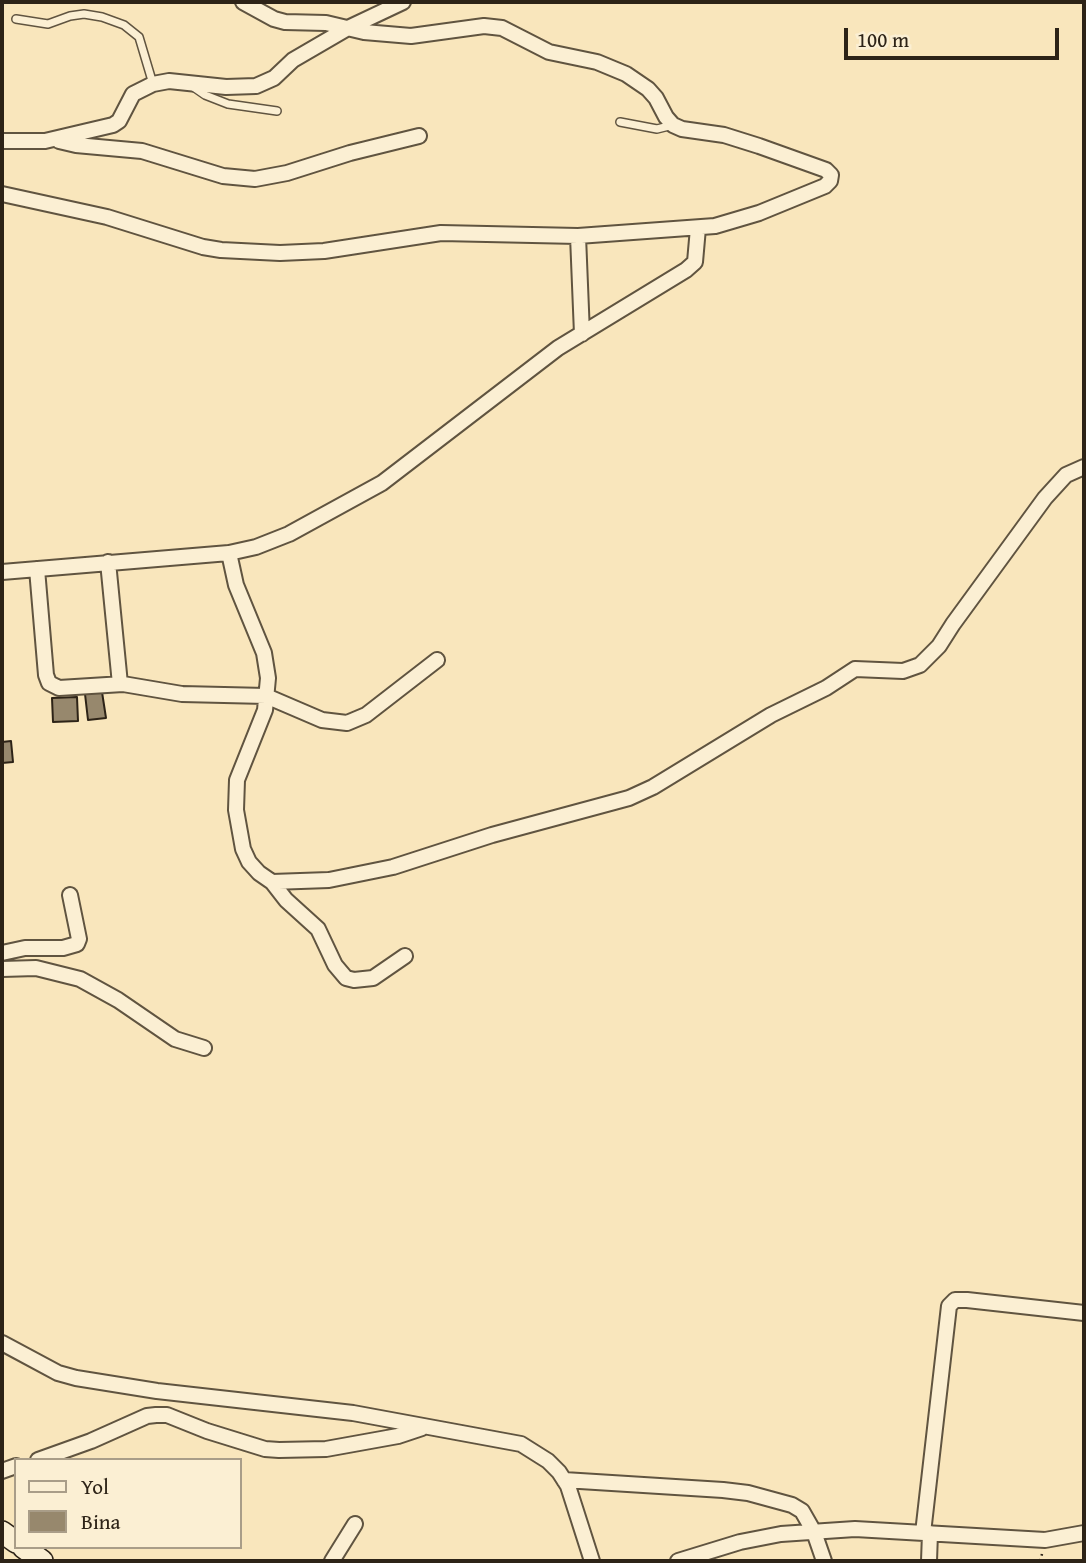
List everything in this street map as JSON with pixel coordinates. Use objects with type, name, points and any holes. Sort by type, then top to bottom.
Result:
[{"type":"street","points":[[2,194],[107,217],[203,247],[279,253],[324,251],[441,233],[578,236],[698,228],[759,213],[825,186],[830,181],[831,175],[826,170],[736,138],[673,125],[648,89],[626,74],[597,62],[549,52],[502,28],[484,26],[411,36],[326,23],[285,22],[243,2]]},
{"type":"street","points":[[2,141],[55,139],[113,125],[119,121],[133,94],[153,84],[169,81],[226,87],[256,86],[274,78],[293,60],[348,28],[368,21],[403,2]]},
{"type":"street","points":[[55,139],[76,145],[142,151],[223,176],[255,179],[287,173],[350,153],[419,136]]},
{"type":"street","points":[[2,572],[229,553],[256,547],[289,534],[382,483],[558,348],[687,270],[695,262],[698,228]]},
{"type":"street","points":[[578,236],[582,334]]},
{"type":"street","points":[[272,882],[329,880],[393,867],[492,835],[629,799],[855,669],[903,671],[920,665],[939,646],[1045,498],[1066,475],[1084,467]]},
{"type":"street","points":[[229,553],[236,585],[264,653],[268,678],[265,710],[237,780],[238,832],[249,862],[318,929],[335,965],[346,978],[373,978],[405,956]]},
{"type":"street","points":[[108,562],[120,684]]},
{"type":"street","points":[[37,569],[46,675],[49,683],[59,688],[120,684],[182,694],[266,696],[322,720],[347,723],[366,715],[437,660]]},
{"type":"street","points":[[2,953],[25,948],[62,948],[77,944],[79,939],[70,895]]},
{"type":"street","points":[[2,969],[36,968],[80,979],[135,1011],[175,1040],[204,1048]]},
{"type":"street","points":[[929,1561],[927,1533],[949,1306],[956,1300],[967,1300],[1084,1313]]},
{"type":"street","points":[[2,1343],[58,1373],[85,1380],[157,1391],[353,1413],[521,1444],[548,1461],[564,1480],[592,1561]]},
{"type":"street","points":[[156,1415],[157,1391]]},
{"type":"street","points":[[44,1458],[147,1416],[156,1415],[167,1415],[207,1431],[279,1450],[326,1449],[407,1434],[424,1428]]},
{"type":"street","points":[[564,1480],[677,1485],[748,1493],[792,1505],[803,1511],[824,1561]]},
{"type":"street","points":[[332,1561],[355,1524]]},
{"type":"street","points":[[678,1561],[740,1542],[781,1534],[855,1529],[1045,1540],[1084,1534]]},
{"type":"street","points":[[26,1549],[41,1561]]},
{"type":"lane","points":[[16,19],[48,24],[84,14],[124,25],[139,37],[153,84]]},
{"type":"lane","points":[[189,83],[205,95],[228,104],[277,111]]},
{"type":"lane","points":[[620,122],[657,128],[673,125]]},
{"type":"building","points":[[102,692],[106,718],[88,720],[85,694]]},
{"type":"building","points":[[77,697],[78,721],[53,722],[52,698]]},
{"type":"building","points":[[11,741],[13,762],[2,763],[2,742]]}]
